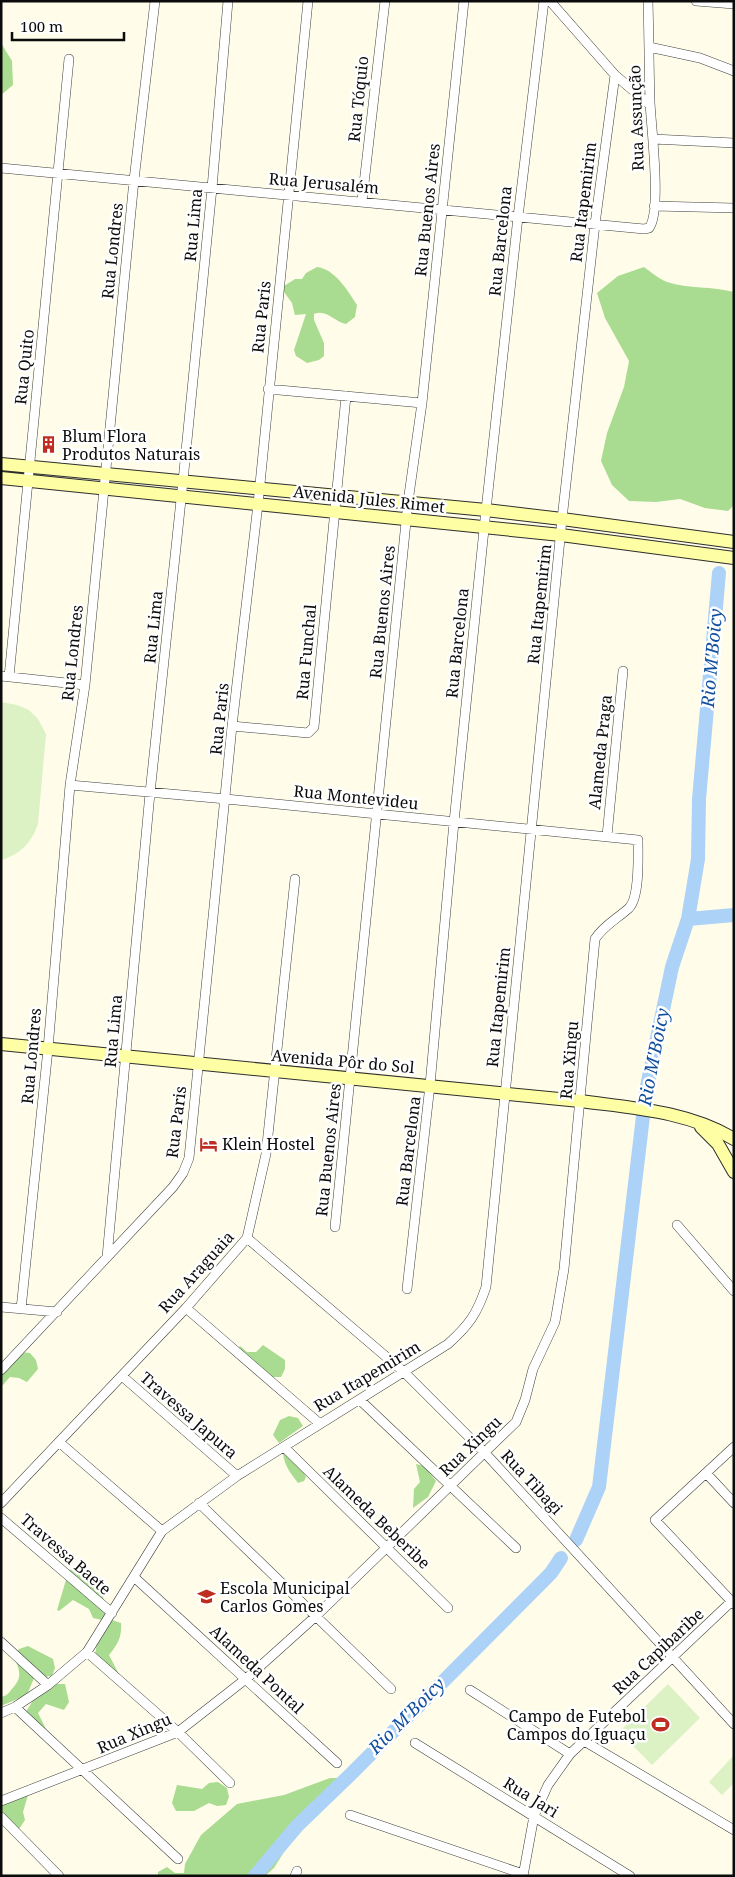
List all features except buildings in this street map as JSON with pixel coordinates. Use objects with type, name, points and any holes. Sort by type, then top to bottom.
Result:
[{"type":"main road","name":"Avenida Jules Rimet","points":[[1,464],[562,518],[734,542]]},
{"type":"main road","name":"Avenida Jules Rimet","points":[[1,478],[561,535],[734,558]]},
{"type":"main road","name":"Avenida Pôr do Sol","points":[[1,1044],[580,1100],[656,1111],[682,1117],[703,1123],[734,1141]]},
{"type":"main road","name":"Avenida Pôr do Sol","points":[[682,1117],[714,1137],[734,1172]]},
{"type":"main road","points":[[725,1155],[729,1146],[734,1141]]},
{"type":"street","name":"Rua Londres","points":[[21,1309],[48,1049],[70,785],[85,684],[134,180],[155,1]]},
{"type":"street","name":"Rua Lima","points":[[107,1257],[150,793],[184,482],[228,1]]},
{"type":"street","name":"Rua Paris","points":[[1,1370],[173,1188],[183,1173],[189,1158],[232,726],[258,504],[308,1]]},
{"type":"street","name":"Rua Tóquio","points":[[362,201],[385,1]]},
{"type":"street","name":"Rua Buenos Aires","points":[[335,1227],[408,502],[422,404],[464,1]]},
{"type":"street","name":"Rua Barcelona","points":[[406,1289],[430,1085],[484,527],[544,1]]},
{"type":"street","points":[[550,1],[615,75],[650,105]]},
{"type":"street","name":"Rua Assunção","points":[[644,229],[648,228],[653,221],[654,206],[648,1]]},
{"type":"street","points":[[696,1],[734,4]]},
{"type":"street","points":[[649,47],[700,58],[734,71]]},
{"type":"street","name":"Rua Quito","points":[[5,677],[28,480],[69,59]]},
{"type":"street","name":"Rua Itapemirim","points":[[1,1713],[15,1708],[48,1685],[87,1652],[162,1531],[236,1476],[448,1344],[466,1328],[479,1308],[486,1287],[562,518],[595,224],[615,75]]},
{"type":"street","points":[[653,138],[734,143]]},
{"type":"street","name":"Rua Jerusalém","points":[[1,168],[644,229]]},
{"type":"street","points":[[654,206],[734,208]]},
{"type":"street","points":[[268,389],[422,404]]},
{"type":"street","name":"Rua Funchal","points":[[232,726],[308,733],[314,727],[346,396]]},
{"type":"street","name":"Alameda Praga","points":[[607,836],[624,671]]},
{"type":"street","points":[[5,677],[85,684]]},
{"type":"street","name":"Rua Montevideu","points":[[70,785],[638,840]]},
{"type":"street","name":"Rua Xingu","points":[[1,1801],[178,1732],[247,1678],[316,1616],[509,1430],[518,1417],[525,1400],[533,1369],[555,1322],[564,1269],[595,939],[602,929],[630,906],[635,898],[638,840]]},
{"type":"street","name":"Rua Araguaia","points":[[1,1503],[186,1308],[247,1238],[266,1154],[295,879]]},
{"type":"street","points":[[677,1225],[734,1291]]},
{"type":"street","name":"Rua Tibagi","points":[[247,1238],[404,1372],[485,1453],[734,1724]]},
{"type":"street","points":[[1,1307],[57,1312]]},
{"type":"street","points":[[186,1308],[319,1423]]},
{"type":"street","name":"Travessa Japura","points":[[122,1376],[236,1476]]},
{"type":"street","points":[[360,1400],[516,1548]]},
{"type":"street","points":[[59,1442],[162,1531]]},
{"type":"street","name":"Alameda Beberibe","points":[[284,1447],[448,1608]]},
{"type":"street","points":[[733,1602],[655,1520],[734,1447]]},
{"type":"street","points":[[706,1472],[734,1503]]},
{"type":"street","points":[[199,1503],[391,1690]]},
{"type":"street","name":"Travessa Baete","points":[[1,1518],[112,1613]]},
{"type":"street","name":"Alameda Pontal","points":[[134,1577],[247,1678],[337,1763]]},
{"type":"street","name":"Rua Capibaribe","points":[[523,1875],[534,1816],[548,1785],[570,1754],[733,1602]]},
{"type":"street","points":[[1,1642],[48,1685]]},
{"type":"street","points":[[87,1652],[178,1732],[230,1783]]},
{"type":"street","points":[[470,1690],[570,1754]]},
{"type":"street","points":[[15,1708],[178,1859]]},
{"type":"street","points":[[584,1741],[734,1830]]},
{"type":"street","name":"Rua Jari","points":[[415,1743],[630,1876]]},
{"type":"street","points":[[350,1815],[523,1875]]},
{"type":"street","points":[[1,1817],[59,1876]]},
{"type":"green space","points":[[1,43],[12,61],[13,85],[1,95]]},
{"type":"green space","points":[[317,267],[335,276],[357,305],[355,317],[346,324],[327,314],[314,314],[314,320],[324,343],[324,356],[319,360],[307,363],[296,356],[294,350],[306,314],[295,315],[292,303],[284,292],[284,286],[295,279],[302,279],[306,273]]},
{"type":"green space","points":[[644,267],[667,282],[734,292],[734,505],[728,511],[705,508],[680,499],[656,502],[629,501],[612,485],[601,461],[607,433],[624,387],[629,361],[605,318],[597,293],[618,276]]},
{"type":"green space","points":[[1,702],[17,705],[29,710],[38,719],[46,734],[38,824],[29,842],[24,847],[14,855],[1,860]]},
{"type":"green space","points":[[263,1345],[285,1360],[285,1369],[281,1377],[272,1377],[235,1352],[240,1346],[247,1352],[256,1352]]},
{"type":"green space","points":[[20,1352],[30,1353],[36,1360],[38,1369],[27,1382],[19,1378],[10,1377],[1,1387],[1,1369]]},
{"type":"green space","points":[[289,1416],[298,1418],[303,1426],[279,1443],[273,1435],[280,1420]]},
{"type":"green space","points":[[283,1453],[293,1459],[299,1466],[306,1477],[304,1481],[298,1483],[295,1480],[286,1465]]},
{"type":"green space","points":[[416,1464],[424,1466],[436,1481],[428,1497],[413,1508],[414,1489],[420,1482]]},
{"type":"green space","points":[[78,1568],[101,1586],[106,1612],[102,1620],[93,1618],[89,1609],[73,1600],[59,1611],[57,1610],[69,1570]]},
{"type":"green space","points":[[112,1620],[121,1623],[121,1632],[117,1644],[109,1655],[122,1680],[94,1661],[97,1643]]},
{"type":"green space","points":[[28,1646],[53,1659],[55,1668],[52,1676],[34,1678],[27,1695],[1,1706],[1,1697],[9,1693],[19,1678],[19,1670],[14,1656],[19,1649]]},
{"type":"green space","points":[[56,1684],[65,1684],[69,1702],[64,1710],[46,1704],[38,1713],[46,1729],[36,1728],[25,1713],[34,1699]]},
{"type":"green space","name":"Campo de Futebol Campos do Iguaçu","points":[[668,1684],[700,1718],[652,1765],[619,1732]]},
{"type":"green space","points":[[733,1756],[734,1783],[722,1795],[709,1782]]},
{"type":"green space","points":[[330,1778],[340,1778],[345,1786],[289,1844],[274,1868],[265,1876],[158,1876],[158,1872],[167,1867],[175,1873],[184,1873],[185,1864],[201,1835],[237,1804],[284,1795]]},
{"type":"green space","points":[[218,1782],[227,1788],[229,1797],[226,1805],[217,1806],[209,1803],[194,1811],[176,1811],[172,1803],[177,1785],[202,1789],[209,1783]]},
{"type":"green space","points":[[28,1795],[23,1812],[25,1820],[19,1829],[2,1812],[2,1805],[8,1800]]},
{"type":"waterway","name":"Rio M'Boicy","points":[[576,1540],[599,1487],[646,1091],[672,967],[688,919],[698,859],[699,799],[719,573]]},
{"type":"waterway","points":[[688,919],[734,915]]},
{"type":"waterway","name":"Rio M'Boicy","points":[[255,1876],[297,1826],[551,1573],[561,1558]]},
{"type":"place","name":"Blum Flora Produtos Naturais","points":[[48,445]]},
{"type":"place","name":"Klein Hostel","points":[[208,1144]]},
{"type":"place","name":"Escola Municipal Carlos Gomes","points":[[206,1597]]},
{"type":"place","name":"Campo de Futebol Campos do Iguaçu","points":[[660,1725]]}]
